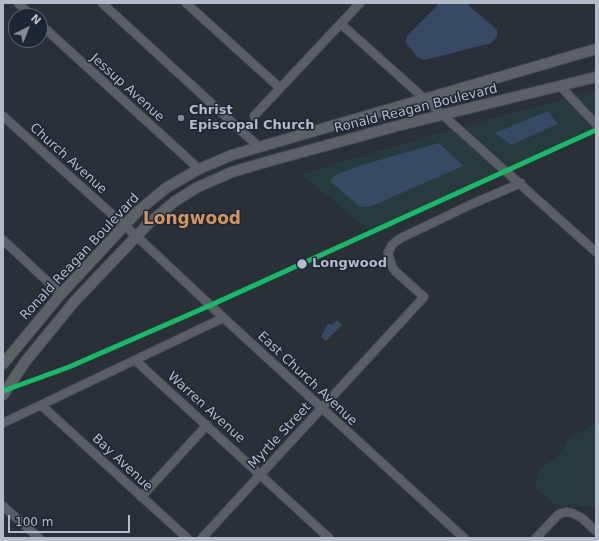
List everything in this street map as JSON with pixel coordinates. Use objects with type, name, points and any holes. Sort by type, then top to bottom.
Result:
[{"type":"main road","name":"Ronald Reagan Boulevard","points":[[3,364],[61,294],[137,212],[166,188],[199,169],[232,155],[596,49]]},
{"type":"main road","name":"Ronald Reagan Boulevard","points":[[3,395],[25,362],[74,302],[136,236],[160,213],[196,188],[232,172],[266,162],[397,126],[596,77]]},
{"type":"main road","points":[[259,147],[266,162]]},
{"type":"street","points":[[102,3],[259,147]]},
{"type":"street","points":[[186,3],[280,88]]},
{"type":"street","points":[[254,116],[360,3]]},
{"type":"street","points":[[341,24],[445,115],[596,252]]},
{"type":"street","name":"Jessup Avenue","points":[[48,31],[199,169]]},
{"type":"street","points":[[560,86],[596,124]]},
{"type":"street","name":"Church Avenue","points":[[3,116],[136,236]]},
{"type":"street","name":"Myrtle Street","points":[[202,538],[424,297],[395,271],[388,253],[392,245],[398,239],[521,183]]},
{"type":"street","name":"East Church Avenue","points":[[136,236],[223,318],[464,538]]},
{"type":"street","points":[[3,240],[61,294]]},
{"type":"street","points":[[3,423],[223,318]]},
{"type":"street","name":"Warren Avenue","points":[[136,360],[329,538]]},
{"type":"street","name":"Bay Avenue","points":[[41,405],[187,538]]},
{"type":"street","points":[[141,497],[207,426]]},
{"type":"street","points":[[3,506],[39,538]]},
{"type":"street","points":[[536,538],[559,514],[566,512],[582,518],[596,531]]},
{"type":"green space","points":[[596,91],[596,117],[576,96]]},
{"type":"green space","points":[[565,99],[596,132],[512,169],[464,126]]},
{"type":"green space","points":[[453,129],[503,174],[374,235],[301,174]]},
{"type":"green space","points":[[596,423],[596,507],[557,506],[535,488],[539,469],[558,457],[568,439]]},
{"type":"water","points":[[437,3],[466,3],[497,30],[497,37],[491,43],[437,57],[424,60],[417,57],[406,43],[406,39],[408,35],[437,6]]},
{"type":"water","points":[[548,111],[558,124],[511,145],[495,133]]},
{"type":"water","points":[[439,143],[463,166],[372,206],[360,207],[330,181],[334,176],[355,167]]},
{"type":"water","points":[[337,320],[342,325],[326,341],[321,337],[327,325],[332,325]]},
{"type":"transit line","points":[[3,391],[69,367],[211,305],[596,130]]},
{"type":"place","name":"Christ Episcopal Church","points":[[181,118]]},
{"type":"place","name":"Longwood","points":[[302,264]]},
{"type":"district","name":"Longwood","points":[[192,220]]}]
